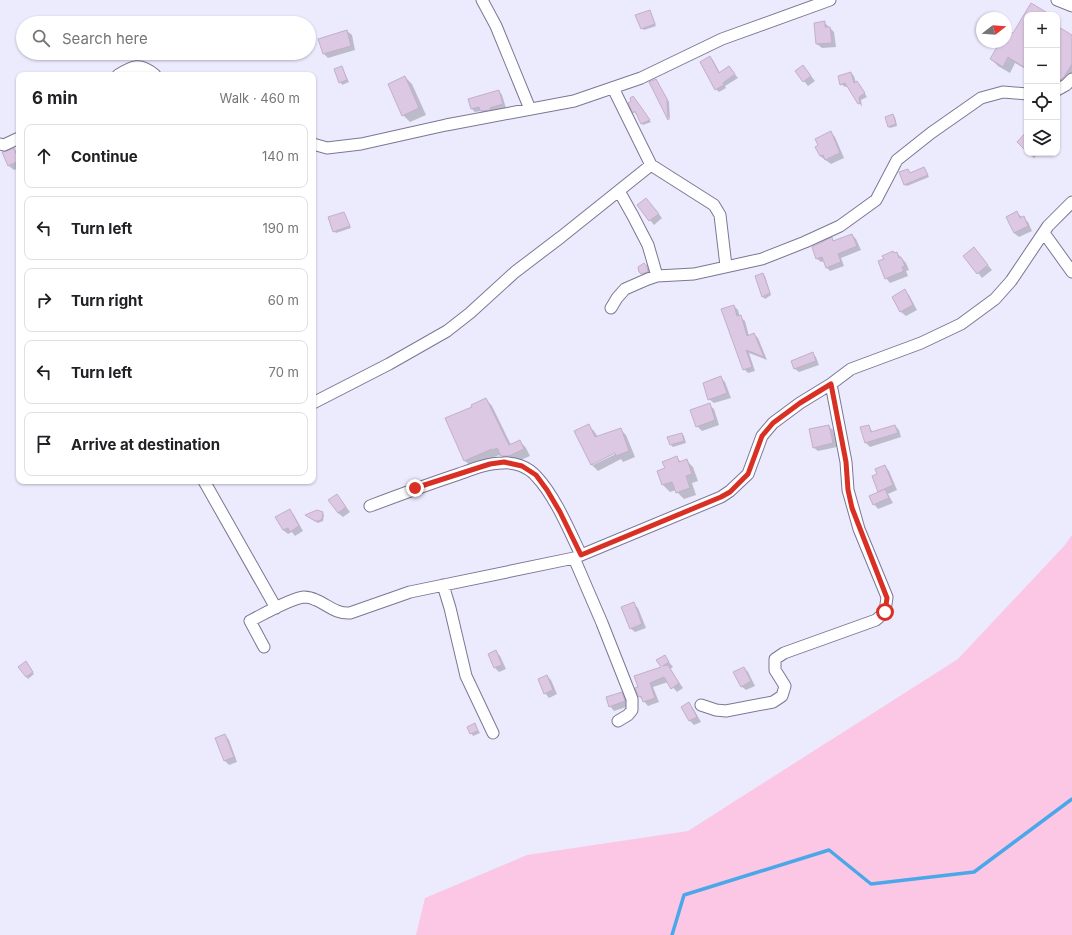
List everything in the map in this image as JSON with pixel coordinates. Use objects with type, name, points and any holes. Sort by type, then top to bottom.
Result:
[{"type":"street","points":[[482,0],[496,26],[530,109]]},
{"type":"street","points":[[316,147],[327,148],[361,144],[446,125],[574,101],[641,78],[722,39],[830,0]]},
{"type":"street","points":[[1057,0],[1072,6]]},
{"type":"street","points":[[123,72],[136,66],[145,68],[151,72]]},
{"type":"street","points":[[1060,88],[1072,80]]},
{"type":"street","points":[[614,88],[651,165],[714,205],[720,215],[726,266]]},
{"type":"street","points":[[611,308],[625,289],[633,284],[657,276],[694,274],[762,259],[840,226],[876,200],[898,160],[931,133],[974,102],[981,98],[1003,92],[1024,94]]},
{"type":"street","points":[[0,144],[4,145],[16,139]]},
{"type":"street","points":[[316,400],[389,364],[447,331],[470,313],[515,272],[651,165]]},
{"type":"street","points":[[619,191],[648,246],[657,276]]},
{"type":"street","points":[[264,647],[250,621],[276,608],[305,597],[316,600],[336,612],[350,613],[410,592],[577,557],[721,497],[730,492],[748,474],[762,436],[773,423],[800,403],[831,384],[851,369],[921,343],[961,324],[995,299],[1011,281],[1048,226],[1072,202]]},
{"type":"street","points":[[1044,233],[1072,272]]},
{"type":"street","points":[[701,705],[716,710],[726,711],[773,702],[782,696],[785,686],[775,670],[775,659],[784,653],[876,620],[885,612],[887,598],[852,508],[848,490],[846,462],[831,384]]},
{"type":"street","points":[[370,506],[415,488],[490,464],[504,462],[522,466],[536,475],[560,512],[632,699],[632,710],[628,715],[618,721]]},
{"type":"street","points":[[206,484],[276,608]]},
{"type":"street","points":[[443,585],[466,676],[492,733]]},
{"type":"shaded area","points":[[1072,535],[1072,935],[416,935],[425,898],[527,855],[688,831],[958,659],[1065,545]]},
{"type":"building","points":[[1031,3],[1046,12],[1026,12]]},
{"type":"building","points":[[650,10],[655,24],[641,29],[635,15]]},
{"type":"building","points":[[1024,15],[1024,67],[1008,57],[1003,67],[990,59],[996,48],[1012,48],[1013,33]]},
{"type":"building","points":[[825,21],[825,27],[830,27],[832,43],[816,44],[814,23]]},
{"type":"building","points":[[1060,28],[1072,35],[1072,64],[1064,77],[1060,80]]},
{"type":"building","points":[[347,30],[351,46],[323,54],[318,39]]},
{"type":"building","points":[[710,56],[719,73],[729,66],[735,74],[723,83],[724,85],[715,90],[700,62]]},
{"type":"building","points":[[803,65],[811,76],[803,82],[795,71]]},
{"type":"building","points":[[342,66],[347,80],[339,83],[334,69]]},
{"type":"building","points":[[851,72],[854,83],[857,81],[865,93],[859,97],[860,103],[858,104],[845,83],[840,85],[838,76]]},
{"type":"building","points":[[405,76],[419,108],[402,116],[388,84]]},
{"type":"building","points":[[656,79],[667,99],[668,120],[649,82]]},
{"type":"building","points":[[499,90],[503,104],[490,108],[491,110],[480,111],[479,107],[471,109],[468,99]]},
{"type":"building","points":[[633,96],[650,120],[641,124],[635,111],[633,113],[628,103],[631,101],[630,98]]},
{"type":"building","points":[[893,114],[896,124],[888,127],[885,117]]},
{"type":"building","points":[[831,131],[840,153],[825,160],[823,155],[820,156],[815,147],[818,145],[815,139]]},
{"type":"building","points":[[1024,134],[1024,149],[1017,142]]},
{"type":"building","points":[[14,148],[16,153],[16,162],[8,166],[2,152]]},
{"type":"building","points":[[924,167],[928,175],[904,185],[899,172],[908,169],[910,173]]},
{"type":"building","points":[[646,198],[659,214],[649,221],[637,205]]},
{"type":"building","points":[[1017,211],[1020,218],[1024,216],[1028,226],[1014,233],[1006,217]]},
{"type":"building","points":[[344,212],[350,226],[333,232],[328,217]]},
{"type":"building","points":[[852,234],[857,246],[838,254],[841,262],[826,268],[822,257],[816,259],[812,247],[832,237],[833,241]]},
{"type":"building","points":[[974,247],[988,265],[977,274],[963,256]]},
{"type":"building","points":[[893,251],[894,253],[897,252],[899,258],[901,257],[905,266],[902,267],[904,271],[885,279],[878,261],[884,259],[882,256]]},
{"type":"building","points":[[644,263],[647,266],[648,272],[641,274],[638,267]]},
{"type":"building","points":[[763,273],[770,293],[762,297],[755,276]]},
{"type":"building","points":[[905,289],[913,305],[900,312],[892,297]]},
{"type":"building","points":[[734,305],[737,316],[741,315],[747,336],[754,333],[764,357],[746,350],[752,367],[743,370],[721,309]]},
{"type":"building","points":[[813,352],[816,361],[794,369],[791,361]]},
{"type":"building","points":[[721,376],[727,393],[708,400],[703,383]]},
{"type":"building","points":[[486,398],[509,445],[520,440],[524,449],[509,456],[501,456],[497,448],[492,449],[464,461],[445,418],[472,407],[471,405]]},
{"type":"building","points":[[710,403],[715,420],[696,427],[690,410]]},
{"type":"building","points":[[589,424],[595,437],[621,428],[629,451],[616,456],[615,453],[591,465],[574,431]]},
{"type":"building","points":[[829,425],[833,443],[813,448],[809,429]]},
{"type":"building","points":[[869,425],[871,432],[895,425],[898,433],[865,443],[860,427]]},
{"type":"building","points":[[682,433],[684,441],[670,445],[667,437]]},
{"type":"building","points":[[677,456],[679,462],[687,459],[692,474],[686,476],[690,488],[676,493],[672,482],[662,485],[657,471],[665,468],[662,462]]},
{"type":"building","points":[[885,465],[893,485],[878,492],[872,476],[877,474],[875,469]]},
{"type":"building","points":[[885,489],[889,498],[873,505],[869,496]]},
{"type":"building","points":[[337,494],[346,507],[338,513],[328,500]]},
{"type":"building","points":[[290,509],[299,526],[290,532],[288,528],[283,530],[275,517]]},
{"type":"building","points":[[317,510],[323,512],[322,519],[319,521],[315,521],[305,515]]},
{"type":"building","points":[[634,602],[642,624],[630,629],[621,607]]},
{"type":"building","points":[[496,650],[502,665],[494,668],[488,654]]},
{"type":"building","points":[[665,655],[669,662],[663,666],[668,665],[679,683],[671,689],[664,677],[650,683],[655,698],[643,702],[641,696],[639,697],[635,688],[638,687],[634,676],[661,667],[656,660]]},
{"type":"building","points":[[26,661],[33,672],[26,677],[18,667]]},
{"type":"building","points":[[744,667],[751,681],[741,687],[733,672]]},
{"type":"building","points":[[547,675],[553,690],[544,694],[538,679]]},
{"type":"building","points":[[622,692],[625,701],[609,707],[606,697]]},
{"type":"building","points":[[689,702],[697,717],[689,721],[681,707]]},
{"type":"building","points":[[475,723],[478,731],[470,734],[467,727]]},
{"type":"building","points":[[225,734],[234,757],[224,761],[215,738]]},
{"type":"waterway","points":[[672,935],[684,895],[829,850],[871,884],[974,872],[1072,799]]},
{"type":"route","points":[[415,488],[490,464],[504,462],[522,466],[536,475],[547,490],[560,512],[581,555],[730,492],[748,474],[762,436],[773,423],[800,403],[831,384],[848,473],[848,490],[852,508],[887,598],[885,612]]}]
